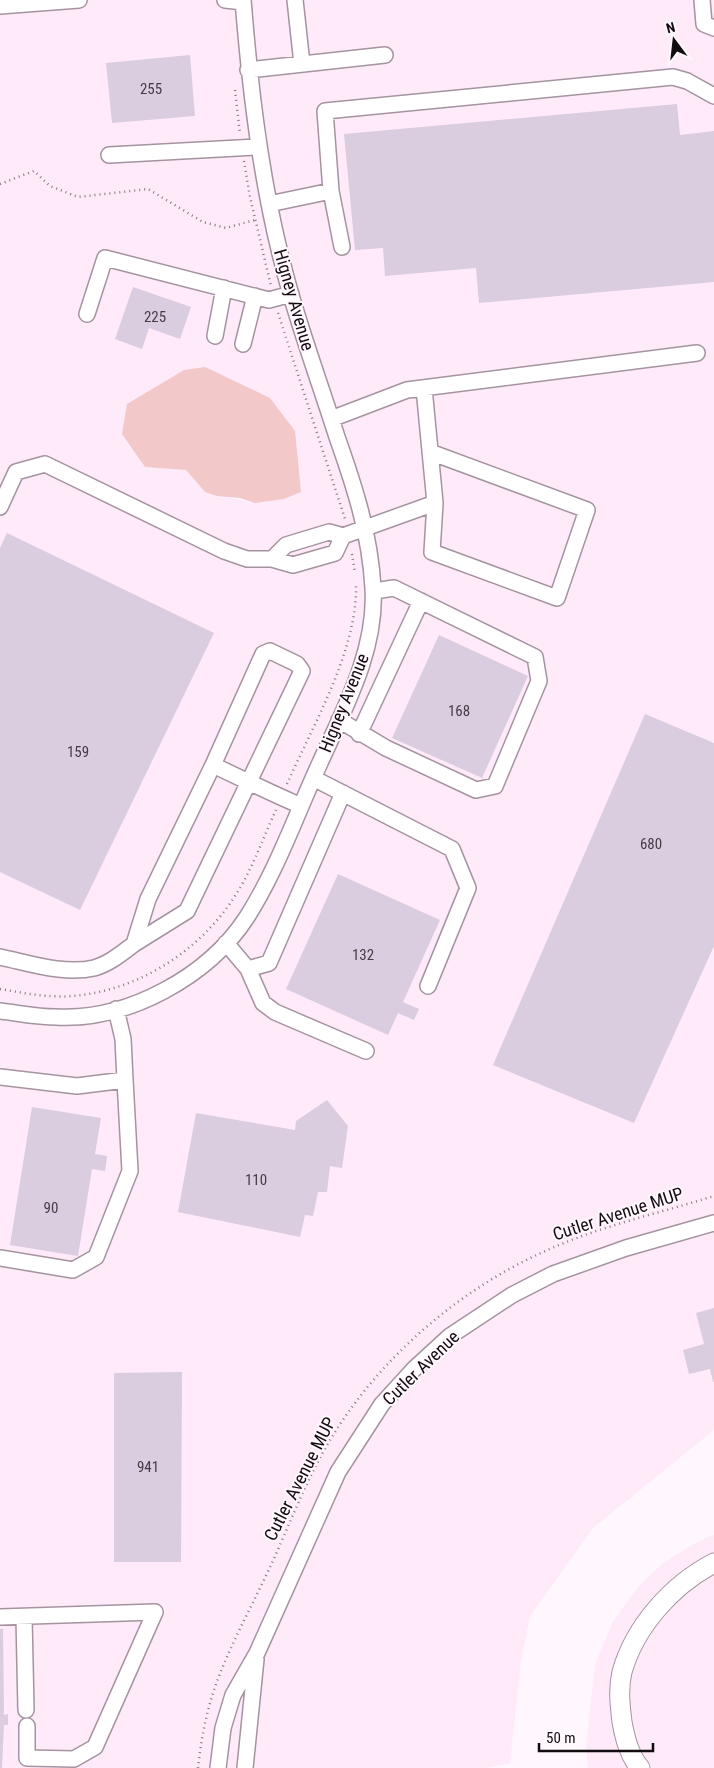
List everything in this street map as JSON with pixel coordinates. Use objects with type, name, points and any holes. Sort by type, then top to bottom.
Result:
[{"type":"main road","points":[[640,1768],[634,1760],[624,1736],[619,1698],[622,1673],[640,1632],[657,1609],[684,1582],[713,1565]]},
{"type":"street","points":[[0,6],[79,0]]},
{"type":"street","points":[[225,0],[243,1]]},
{"type":"street","points":[[295,0],[302,64]]},
{"type":"street","points":[[702,0],[704,24],[714,28]]},
{"type":"street","name":"Higney Avenue","points":[[0,1011],[56,1018],[86,1016],[116,1009],[142,1001],[172,985],[197,968],[226,943],[246,917],[278,858],[356,682],[370,633],[374,591],[366,527],[291,294],[273,226],[258,147],[248,70],[243,1]]},
{"type":"street","points":[[248,70],[385,55]]},
{"type":"street","points":[[342,247],[331,191],[326,111],[672,77],[687,81],[714,96]]},
{"type":"street","points":[[109,156],[258,147]]},
{"type":"street","points":[[268,204],[331,191]]},
{"type":"street","points":[[87,314],[105,258],[269,300],[291,294]]},
{"type":"street","points":[[214,336],[224,288]]},
{"type":"street","points":[[243,344],[255,296]]},
{"type":"street","points":[[331,419],[407,390],[697,353]]},
{"type":"street","points":[[424,388],[430,452],[435,503],[432,552],[557,598],[587,510],[430,452]]},
{"type":"street","points":[[0,506],[16,472],[45,464],[224,551],[247,559],[272,559],[293,565],[334,553],[343,536]]},
{"type":"street","points":[[272,559],[286,545],[329,532],[343,536],[435,503]]},
{"type":"street","points":[[339,720],[355,728],[359,734],[476,790],[494,786],[539,681],[534,657],[394,588],[374,591]]},
{"type":"street","points":[[359,734],[421,601]]},
{"type":"street","points":[[0,957],[67,970],[94,968],[112,960],[187,911],[250,783],[302,671],[297,664],[270,651],[263,654],[213,766],[148,899],[134,944]]},
{"type":"street","points":[[213,766],[301,806]]},
{"type":"street","points":[[313,778],[452,849],[468,888],[428,986]]},
{"type":"street","points":[[248,969],[269,963],[343,793]]},
{"type":"street","points":[[226,943],[248,969],[263,1003],[275,1012],[366,1051]]},
{"type":"street","points":[[0,1258],[73,1270],[96,1256],[130,1172],[123,1039],[116,1009]]},
{"type":"street","points":[[0,1077],[77,1086],[125,1080]]},
{"type":"street","name":"Cutler Avenue","points":[[218,1768],[224,1728],[233,1695],[257,1653],[338,1472],[382,1404],[414,1369],[450,1336],[482,1312],[553,1274],[626,1248],[714,1223]]},
{"type":"street","points":[[0,1617],[155,1612],[95,1748],[74,1763],[27,1758],[27,1726]]},
{"type":"street","points":[[24,1617],[26,1710]]},
{"type":"street","name":"Cutler Avenue","points":[[245,1768],[257,1653]]},
{"type":"path","points":[[0,184],[34,171],[50,186],[78,197],[148,189],[204,222],[226,228],[255,220],[273,226]]},
{"type":"path","name":"Cutler Avenue MUP","points":[[198,1768],[202,1735],[215,1687],[222,1671],[312,1475],[336,1430],[365,1389],[399,1352],[468,1296],[504,1272],[541,1253],[582,1237],[714,1196]]},
{"type":"shaded area","points":[[0,0],[714,0],[714,1430],[593,1528],[530,1616],[521,1662],[510,1763],[486,1768],[0,1768]],"holes":[[[122,434],[255,503],[205,492],[186,470],[145,467]]]},
{"type":"shaded area","points":[[205,367],[270,398],[295,431],[301,492],[284,499],[255,503],[240,498],[217,496],[205,492],[186,470],[145,467],[122,434],[127,404],[184,370]]},
{"type":"shaded area","points":[[714,1535],[714,1768],[588,1768],[586,1748],[595,1664],[613,1621],[638,1587],[663,1563],[699,1541]]},
{"type":"building","points":[[190,55],[195,116],[112,123],[106,63]]},
{"type":"building","points":[[677,104],[680,135],[714,131],[714,282],[479,303],[476,268],[385,276],[383,248],[355,250],[344,134]]},
{"type":"building","points":[[133,287],[191,307],[180,339],[149,328],[142,349],[115,339]]},
{"type":"building","points":[[7,533],[214,633],[80,910],[0,872],[0,548]]},
{"type":"building","points":[[439,635],[528,676],[482,778],[392,738]]},
{"type":"building","points":[[645,714],[714,743],[714,946],[634,1123],[493,1065]]},
{"type":"building","points":[[338,874],[440,920],[403,1002],[419,1009],[414,1020],[398,1013],[388,1035],[286,989]]},
{"type":"building","points":[[327,1100],[348,1126],[342,1168],[330,1166],[327,1192],[318,1192],[313,1216],[305,1215],[300,1237],[178,1212],[196,1113],[295,1130],[296,1121]]},
{"type":"building","points":[[32,1107],[101,1118],[95,1154],[107,1156],[105,1171],[92,1169],[78,1256],[10,1245]]},
{"type":"building","points":[[714,1308],[713,1382],[710,1369],[689,1374],[683,1350],[704,1344],[696,1313]]},
{"type":"building","points":[[182,1372],[181,1562],[114,1562],[114,1373]]},
{"type":"building","points":[[0,1629],[3,1629],[4,1715],[8,1714],[8,1725],[4,1725],[2,1768],[0,1768]]}]
